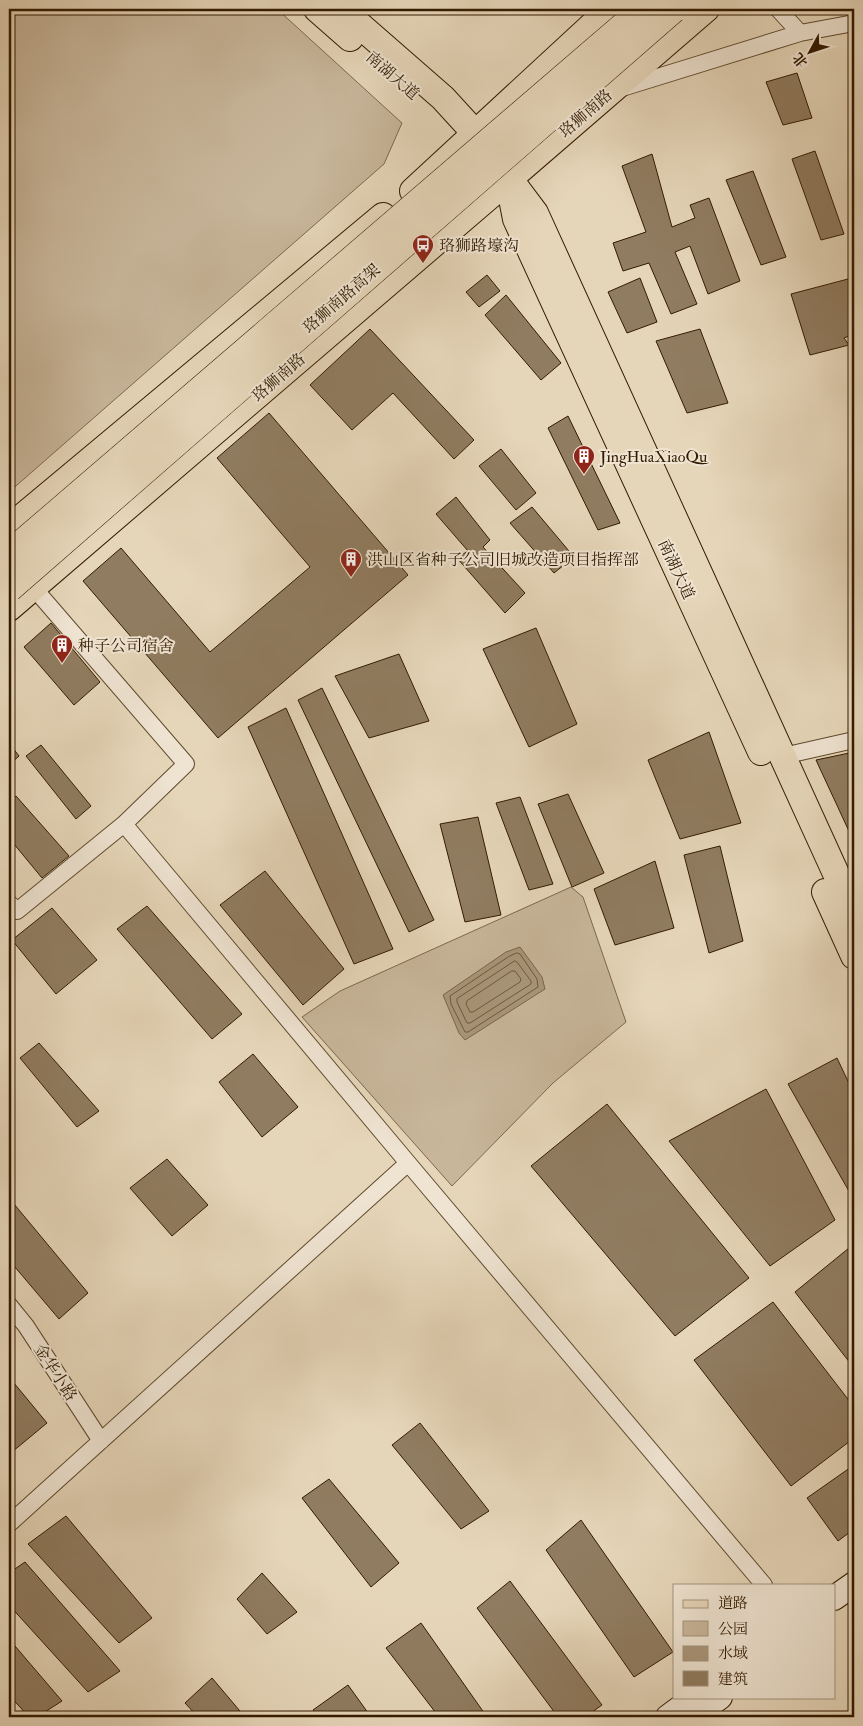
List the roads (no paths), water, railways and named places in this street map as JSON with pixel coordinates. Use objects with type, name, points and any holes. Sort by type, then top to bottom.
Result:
[{"type":"highway","name":"珞狮南路高架","points":[[9,555],[644,9]]},
{"type":"highway","name":"珞狮南路高架","points":[[21,588],[673,9]]},
{"type":"main road","name":"南湖大道","points":[[317,9],[447,123],[475,133]]},
{"type":"main road","name":"南湖大道","points":[[340,9],[443,98],[475,133],[508,180],[782,756],[854,913]]},
{"type":"main road","points":[[9,528],[423,183],[610,9]]},
{"type":"main road","name":"珞狮南路","points":[[9,608],[21,588],[473,210],[706,9]]},
{"type":"main road","points":[[423,183],[444,149],[448,130],[447,123]]},
{"type":"main road","points":[[473,210],[488,202],[505,206],[525,216],[531,194],[534,171],[551,143]]},
{"type":"main road","name":"南湖大道","points":[[525,216],[854,956]]},
{"type":"main road","points":[[836,1597],[854,1584]]},
{"type":"main road","points":[[836,1615],[854,1602]]},
{"type":"main road","points":[[668,1717],[694,1698]]},
{"type":"main road","points":[[693,1717],[719,1698]]},
{"type":"street","points":[[778,9],[800,33]]},
{"type":"street","points":[[610,92],[800,33],[854,22]]},
{"type":"street","points":[[9,902],[17,911],[124,824],[186,764],[21,588]]},
{"type":"street","points":[[782,756],[854,740]]},
{"type":"street","points":[[124,824],[763,1584]]},
{"type":"street","points":[[9,1524],[408,1163]]},
{"type":"street","name":"金华小路","points":[[9,1305],[26,1326],[100,1441]]},
{"type":"water","points":[[520,947],[542,977],[545,989],[465,1040],[459,1033],[443,995],[506,952]]},
{"type":"place","name":"珞狮路壕沟","points":[[423,264]]},
{"type":"place","name":"JingHuaXiaoQu","points":[[584,475]]},
{"type":"place","name":"洪山区省种子公司旧城改造项目指挥部","points":[[351,578]]},
{"type":"place","name":"种子公司宿舍","points":[[62,664]]}]
